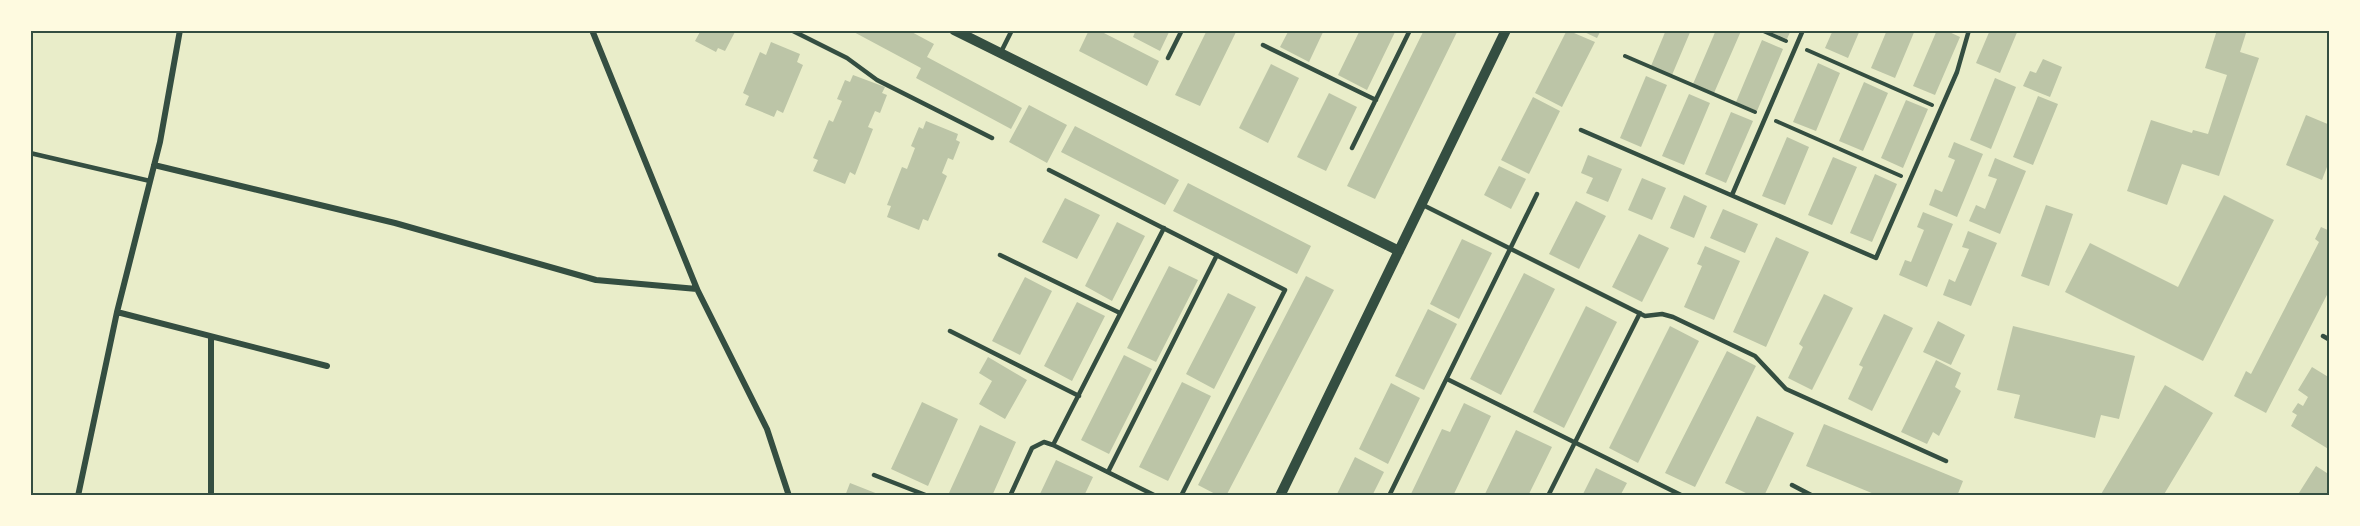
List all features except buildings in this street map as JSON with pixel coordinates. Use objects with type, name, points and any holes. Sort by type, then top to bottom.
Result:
[{"type":"street","points":[[78,496],[117,312],[170,93],[180,30]]},
{"type":"street","points":[[592,30],[697,289],[762,420],[789,496]]},
{"type":"street","points":[[954,30],[1399,251]]},
{"type":"street","points":[[1280,496],[1506,30]]},
{"type":"street","points":[[154,165],[395,223],[596,280],[697,289]]},
{"type":"street","points":[[117,312],[327,366]]},
{"type":"street","points":[[211,337],[211,496]]},
{"type":"lane","points":[[791,30],[847,58],[877,80],[992,138]]},
{"type":"lane","points":[[1000,53],[1012,30]]},
{"type":"lane","points":[[1168,58],[1182,30]]},
{"type":"lane","points":[[1352,148],[1410,30]]},
{"type":"lane","points":[[1732,195],[1803,30]]},
{"type":"lane","points":[[1581,130],[1876,258],[1957,72],[1969,30]]},
{"type":"lane","points":[[1263,45],[1376,100]]},
{"type":"lane","points":[[30,153],[150,181]]},
{"type":"lane","points":[[1049,170],[1286,290],[1181,496]]},
{"type":"lane","points":[[1389,496],[1537,194]]},
{"type":"lane","points":[[1421,204],[1646,316],[1673,316],[1755,356],[1786,389],[1946,461]]},
{"type":"lane","points":[[1053,446],[1164,228]]},
{"type":"lane","points":[[1000,255],[1120,313]]},
{"type":"lane","points":[[1108,472],[1217,255]]},
{"type":"lane","points":[[1548,496],[1640,313]]},
{"type":"lane","points":[[950,331],[1079,396]]},
{"type":"lane","points":[[2323,336],[2330,340]]},
{"type":"lane","points":[[1447,379],[1683,496]]},
{"type":"lane","points":[[1010,496],[1028,452],[1044,442],[1156,496]]},
{"type":"lane","points":[[874,475],[928,496]]},
{"type":"lane","points":[[1792,485],[1813,496]]},
{"type":"path","points":[[1761,30],[1941,109]]}]
